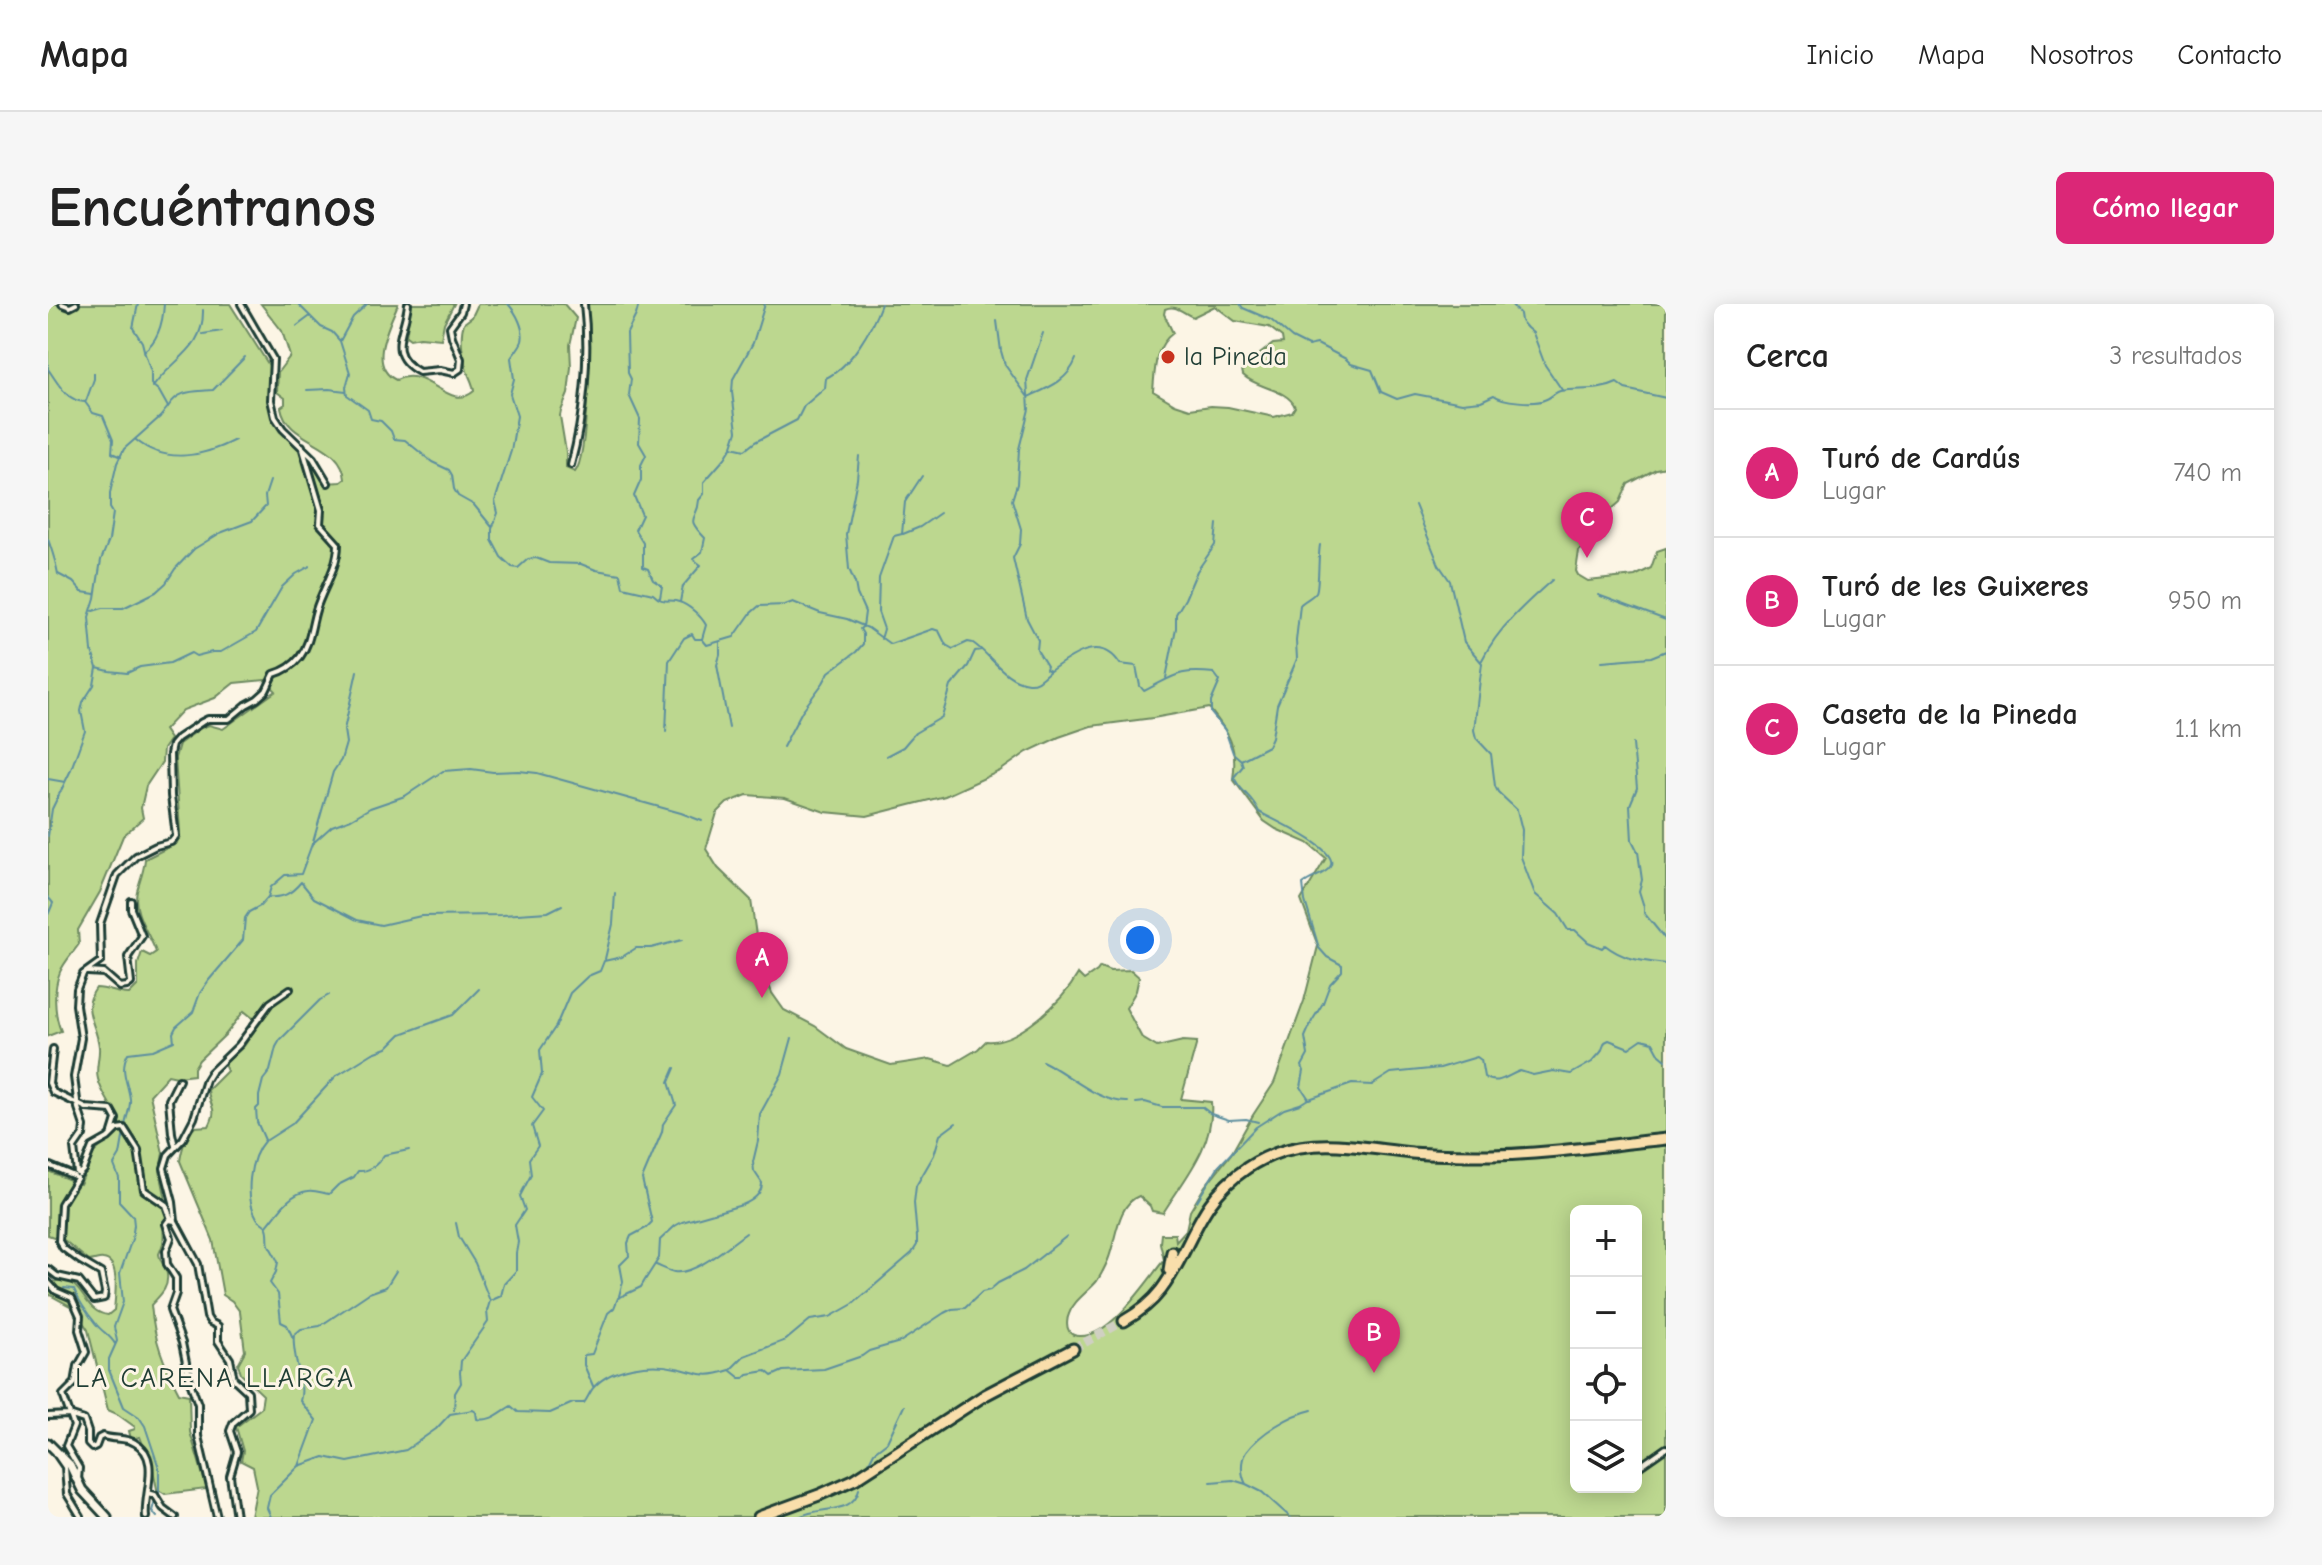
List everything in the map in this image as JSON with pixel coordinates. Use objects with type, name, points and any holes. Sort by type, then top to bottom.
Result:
[{"type":"main road","points":[[1124,1321],[1160,1291],[1175,1252],[1191,1232],[1208,1201],[1236,1174],[1259,1158],[1287,1147],[1340,1142],[1418,1150],[1513,1152],[1666,1137]]},
{"type":"main road","points":[[1135,1314],[1156,1292],[1168,1273],[1175,1252]]},
{"type":"main road","points":[[1168,1273],[1175,1252]]},
{"type":"main road","points":[[759,1517],[855,1479],[966,1406],[1073,1349]]},
{"type":"main road","points":[[767,1517],[857,1481],[952,1418],[1054,1359]]},
{"type":"street","points":[[62,304],[70,307],[76,304]]},
{"type":"street","points":[[241,304],[273,359],[271,400],[275,417],[313,458],[328,483]]},
{"type":"street","points":[[408,304],[398,345],[404,359],[419,372],[440,370],[454,373],[460,369],[462,362],[450,327],[463,304]]},
{"type":"street","points":[[571,465],[582,418],[586,332],[584,304]]},
{"type":"street","points":[[77,1175],[74,1148],[83,1135],[84,1126],[77,1104],[74,1073],[81,1038],[76,1000],[79,981],[101,961],[100,924],[117,875],[136,856],[171,842],[176,836],[171,796],[172,745],[208,719],[229,719],[261,696],[272,676],[297,660],[310,640],[317,609],[335,567],[339,547],[320,524],[321,510],[302,446]]},
{"type":"street","points":[[86,972],[104,973],[120,987],[131,983],[128,957],[142,936],[131,901]]},
{"type":"street","points":[[173,1220],[173,1202],[164,1168],[168,1155],[184,1138],[211,1072],[239,1045],[272,1000],[290,989]]},
{"type":"street","points":[[53,1049],[51,1090],[57,1096],[89,1109],[106,1108],[112,1111],[116,1119],[112,1135]]},
{"type":"street","points":[[175,1147],[169,1100],[179,1080]]},
{"type":"street","points":[[48,1269],[54,1274],[79,1281],[94,1300],[105,1296],[101,1273],[63,1248],[59,1241],[61,1204],[83,1170],[90,1149],[120,1128],[127,1131],[138,1152],[144,1190],[164,1203],[198,1264],[207,1317],[218,1326],[218,1341],[228,1356],[234,1379],[249,1396],[249,1409],[233,1423],[230,1431],[237,1449],[230,1476],[236,1517]]},
{"type":"street","points":[[48,1165],[77,1175]]},
{"type":"street","points":[[173,1220],[166,1224],[171,1238],[166,1257],[168,1266],[176,1274],[170,1310],[198,1404],[198,1436],[217,1517]]},
{"type":"street","points":[[54,1274],[48,1281],[56,1291],[72,1298],[80,1316],[79,1330],[86,1348],[78,1366],[77,1380],[63,1395],[74,1429],[66,1446],[79,1468],[77,1482]]},
{"type":"street","points":[[48,1416],[69,1415],[84,1420],[90,1447],[95,1447],[101,1436],[132,1441],[141,1447],[150,1466],[146,1517]]},
{"type":"street","points":[[48,1443],[70,1465],[77,1482],[107,1517]]},
{"type":"street","points":[[1642,1465],[1666,1448]]},
{"type":"street","points":[[57,1452],[56,1457],[66,1471],[67,1494],[81,1517]]},
{"type":"street","points":[[148,1493],[155,1495],[163,1508],[175,1517]]},
{"type":"green space","points":[[48,304],[230,304],[270,367],[268,403],[279,427],[299,446],[325,483],[345,479],[342,466],[335,456],[303,436],[285,419],[281,407],[285,404],[285,398],[277,392],[278,372],[290,356],[282,331],[261,304],[398,304],[383,345],[383,365],[387,374],[396,380],[418,378],[447,393],[465,396],[474,391],[464,360],[462,335],[464,323],[472,317],[478,304],[564,304],[576,318],[570,345],[568,394],[560,416],[566,468],[575,472],[586,419],[587,304],[1666,304],[1666,467],[1628,484],[1620,502],[1610,511],[1590,542],[1579,551],[1576,571],[1588,581],[1635,576],[1651,568],[1657,551],[1666,548],[1666,1517],[251,1517],[257,1486],[253,1467],[241,1461],[243,1451],[236,1427],[261,1408],[263,1395],[241,1374],[238,1364],[245,1351],[240,1312],[223,1295],[213,1240],[180,1161],[184,1143],[195,1127],[209,1126],[212,1120],[208,1090],[227,1071],[224,1064],[244,1046],[259,1023],[244,1011],[199,1060],[194,1075],[168,1075],[150,1095],[163,1153],[160,1171],[169,1214],[164,1224],[159,1254],[167,1279],[163,1292],[151,1305],[152,1317],[168,1371],[179,1393],[189,1395],[190,1432],[207,1489],[165,1494],[157,1489],[140,1437],[131,1439],[129,1431],[135,1427],[108,1410],[88,1330],[74,1308],[48,1294],[48,1284],[68,1282],[75,1286],[91,1307],[108,1315],[114,1310],[116,1280],[109,1261],[89,1261],[65,1241],[48,1235],[48,1171],[80,1184],[94,1153],[120,1131],[98,1079],[99,1047],[89,1003],[96,988],[129,994],[138,985],[138,964],[142,952],[150,956],[156,952],[139,915],[136,899],[145,859],[177,843],[180,831],[175,758],[179,744],[209,725],[223,729],[276,691],[265,680],[234,683],[215,698],[183,710],[164,730],[170,739],[163,749],[162,762],[146,786],[141,808],[143,818],[123,836],[100,892],[78,930],[79,944],[58,979],[55,994],[61,1031],[48,1036]],"holes":[[[1215,306],[1235,321],[1269,327],[1282,337],[1283,343],[1273,344],[1260,354],[1256,363],[1242,370],[1249,380],[1279,392],[1291,401],[1295,407],[1292,412],[1274,417],[1228,407],[1190,409],[1153,391],[1159,352],[1173,333],[1164,314],[1165,309],[1176,308],[1193,317]],[[1209,708],[1230,740],[1234,758],[1233,779],[1264,821],[1308,843],[1326,858],[1301,900],[1318,946],[1304,1001],[1274,1083],[1231,1154],[1205,1186],[1190,1211],[1186,1230],[1176,1241],[1175,1234],[1161,1234],[1164,1260],[1138,1294],[1104,1328],[1077,1336],[1068,1329],[1068,1316],[1103,1271],[1126,1207],[1139,1196],[1152,1211],[1163,1213],[1203,1147],[1211,1118],[1211,1102],[1181,1099],[1197,1042],[1183,1041],[1157,1047],[1142,1038],[1126,1008],[1136,991],[1139,977],[1131,970],[1110,971],[1100,967],[1084,980],[1078,974],[1051,1008],[1025,1028],[1012,1036],[986,1041],[951,1065],[930,1059],[891,1065],[846,1049],[815,1026],[784,1010],[772,993],[759,957],[751,900],[718,868],[706,849],[717,813],[727,803],[747,795],[785,798],[825,812],[867,816],[945,796],[1000,771],[1027,752],[1091,726]]]},
{"type":"green space","points":[[411,304],[454,304],[444,323],[441,339],[410,339],[406,336]]},
{"type":"waterway","points":[[138,304],[133,328],[144,350]]},
{"type":"waterway","points":[[48,836],[52,809],[85,731],[81,711],[83,702],[94,685],[97,668],[89,617],[101,560],[109,540],[113,513],[110,493],[117,463],[124,449],[168,407],[151,384],[151,372],[144,351],[159,330],[164,304]]},
{"type":"waterway","points":[[298,304],[340,341],[350,373],[347,395],[368,410],[371,419],[381,421],[394,439],[405,440],[432,462],[449,470],[458,496],[474,505],[492,527]]},
{"type":"waterway","points":[[340,341],[353,317],[367,304]]},
{"type":"waterway","points":[[508,304],[519,321],[523,336],[511,358],[514,379],[510,394],[517,416],[511,451],[495,501],[498,513],[492,540],[501,557],[512,567],[518,568],[528,559],[536,558],[549,563],[581,564],[620,574],[623,587],[679,602],[694,611],[706,625],[702,639],[707,645],[734,637],[759,606],[793,602],[868,628],[890,644],[933,629],[939,631],[946,645],[953,649],[973,643],[1005,672],[1028,683],[1038,681],[1076,654],[1095,649],[1104,650],[1120,664],[1136,666],[1144,691],[1184,673],[1214,673],[1220,681],[1211,702],[1211,713],[1225,730],[1233,753],[1241,760],[1243,766],[1234,777],[1237,782],[1259,812],[1316,844],[1331,860],[1328,870],[1303,884],[1319,948],[1327,957],[1342,965],[1342,971],[1330,984],[1305,1037],[1308,1055],[1302,1066],[1301,1087],[1309,1099],[1352,1084],[1372,1085],[1391,1073],[1440,1068],[1477,1057],[1481,1060],[1484,1077],[1494,1081],[1520,1071],[1533,1075],[1553,1071],[1571,1074],[1592,1062],[1609,1040],[1629,1048],[1642,1039],[1653,1042],[1666,1060]]},
{"type":"waterway","points":[[639,304],[627,333],[628,373],[631,379],[629,395],[640,419],[639,443],[646,455],[634,496],[642,515],[635,530],[643,543],[643,567],[662,586],[660,598]]},
{"type":"waterway","points":[[732,446],[737,431],[733,379],[753,343],[765,304]]},
{"type":"waterway","points":[[680,602],[683,586],[701,565],[693,559],[702,552],[705,538],[693,519],[704,494],[704,482],[732,447],[745,450],[797,420],[804,406],[825,388],[826,378],[844,365],[860,346],[881,304]]},
{"type":"waterway","points":[[1240,304],[1271,320],[1292,338],[1308,346],[1317,344],[1351,364],[1372,370],[1381,392],[1397,399],[1415,394],[1462,403],[1481,401],[1494,395],[1511,401],[1534,402],[1560,391],[1596,389],[1617,383],[1625,389],[1666,398]]},
{"type":"waterway","points":[[1511,304],[1533,333],[1545,365],[1562,390]]},
{"type":"waterway","points":[[153,387],[199,335],[203,310]]},
{"type":"waterway","points":[[297,326],[309,317]]},
{"type":"waterway","points":[[997,321],[1005,365],[1028,397],[1063,378],[1076,359]]},
{"type":"waterway","points":[[203,334],[222,331]]},
{"type":"waterway","points":[[1043,333],[1027,380],[1029,409],[1019,449],[1017,484],[1012,500],[1021,529],[1020,544],[1013,558],[1027,619],[1038,640],[1037,650],[1050,671]]},
{"type":"waterway","points":[[168,407],[182,394],[213,390],[245,357]]},
{"type":"waterway","points":[[48,359],[48,367]]},
{"type":"waterway","points":[[48,369],[68,395],[85,402],[93,413],[103,416],[113,440],[112,453],[121,457]]},
{"type":"waterway","points":[[86,401],[94,373]]},
{"type":"waterway","points":[[307,390],[346,391]]},
{"type":"waterway","points":[[136,440],[148,448],[172,455],[198,454],[235,440]]},
{"type":"waterway","points":[[859,456],[846,534],[849,569],[865,612],[863,627]]},
{"type":"waterway","points":[[881,639],[884,629],[878,612],[879,578],[894,536],[902,534],[905,502],[922,476]]},
{"type":"waterway","points":[[93,611],[123,608],[156,592],[194,549],[220,533],[252,521],[266,506],[265,496],[270,481]]},
{"type":"waterway","points":[[1415,505],[1439,565],[1450,581],[1464,642],[1482,663],[1474,730],[1476,738],[1491,754],[1498,792],[1517,810],[1522,830],[1521,857],[1535,894],[1558,914],[1568,930],[1575,930],[1588,942],[1602,948],[1605,945],[1634,959],[1666,964]]},
{"type":"waterway","points":[[903,534],[940,513]]},
{"type":"waterway","points":[[1166,678],[1176,614],[1197,571],[1215,545],[1217,524]]},
{"type":"waterway","points":[[48,539],[58,574],[73,582],[82,592],[95,594]]},
{"type":"waterway","points":[[1241,760],[1268,746],[1272,737],[1277,705],[1297,659],[1300,605],[1317,589],[1320,545]]},
{"type":"waterway","points":[[97,668],[127,673],[140,667],[170,663],[191,653],[196,656],[221,652],[256,632],[282,587],[310,566]]},
{"type":"waterway","points":[[1482,660],[1504,627],[1552,580]]},
{"type":"waterway","points":[[1598,595],[1666,620]]},
{"type":"waterway","points":[[783,747],[802,711],[829,672],[863,644],[862,627]]},
{"type":"waterway","points":[[666,732],[669,661],[684,638],[692,634],[695,639],[701,639]]},
{"type":"waterway","points":[[720,643],[717,665],[729,728]]},
{"type":"waterway","points":[[886,756],[942,717],[951,686],[968,666],[975,651],[981,650]]},
{"type":"waterway","points":[[1602,661],[1651,657],[1666,651]]},
{"type":"waterway","points":[[313,842],[333,772],[346,743],[344,730],[357,671]]},
{"type":"waterway","points":[[1633,744],[1637,788],[1630,805],[1632,840],[1638,852],[1642,880],[1639,891],[1644,913],[1666,940]]},
{"type":"waterway","points":[[125,1126],[130,1102],[124,1071],[128,1053],[153,1050],[174,1041],[176,1027],[193,1012],[209,980],[243,940],[245,918],[249,912],[260,906],[268,897],[271,887],[285,875],[301,874],[312,844],[332,826],[405,796],[443,771],[471,769],[537,773],[702,821]]},
{"type":"waterway","points":[[48,779],[65,782]]},
{"type":"waterway","points":[[268,897],[286,894],[301,882],[314,898],[357,920],[381,925],[421,916],[548,912],[562,905]]},
{"type":"waterway","points":[[605,959],[613,924],[615,893]]},
{"type":"waterway","points":[[48,897],[53,903],[48,915]]},
{"type":"waterway","points":[[454,1410],[455,1393],[461,1383],[461,1361],[488,1322],[490,1301],[501,1296],[504,1284],[516,1271],[518,1242],[515,1225],[525,1210],[520,1196],[531,1175],[529,1159],[538,1146],[532,1126],[543,1111],[532,1097],[542,1074],[540,1050],[556,1026],[570,993],[588,976],[600,971],[604,961],[622,957],[636,948],[651,948],[682,940]]},
{"type":"waterway","points":[[267,1140],[292,1124],[336,1076],[387,1048],[401,1034],[453,1015],[479,989]]},
{"type":"waterway","points":[[293,1338],[287,1325],[281,1322],[278,1294],[270,1283],[278,1262],[269,1245],[267,1228],[257,1218],[251,1199],[252,1167],[265,1140],[257,1122],[256,1109],[263,1080],[270,1071],[280,1040],[320,1000],[329,995]]},
{"type":"waterway","points":[[593,1386],[584,1365],[584,1355],[592,1354],[608,1313],[618,1298],[641,1287],[659,1258],[660,1240],[682,1222],[742,1205],[760,1191],[762,1183],[754,1171],[753,1162],[760,1114],[782,1074],[792,1038]]},
{"type":"waterway","points":[[1042,1061],[1094,1093],[1128,1102]]},
{"type":"waterway","points":[[619,1296],[623,1281],[620,1265],[629,1256],[631,1236],[652,1222],[642,1179],[663,1124],[676,1105],[669,1082],[675,1068]]},
{"type":"waterway","points":[[1197,1201],[1218,1167],[1256,1127],[1284,1109],[1308,1099]]},
{"type":"waterway","points":[[1136,1103],[1162,1107],[1202,1107],[1211,1114],[1229,1120],[1258,1122]]},
{"type":"waterway","points":[[730,1370],[744,1356],[786,1340],[810,1320],[830,1317],[853,1304],[912,1253],[917,1245],[916,1186],[934,1155],[940,1135],[956,1123]]},
{"type":"waterway","points":[[124,1132],[120,1155],[114,1165],[119,1178],[119,1201],[133,1216],[134,1225],[120,1273],[123,1302],[114,1327],[117,1341],[109,1359],[109,1370],[124,1407],[139,1417],[145,1426],[159,1468],[159,1494]]},
{"type":"waterway","points":[[267,1226],[295,1195],[311,1191],[329,1194],[358,1171],[373,1167],[384,1155],[409,1150]]},
{"type":"waterway","points":[[456,1223],[459,1237],[475,1263],[490,1301]]},
{"type":"waterway","points":[[656,1265],[674,1272],[692,1269],[746,1233]]},
{"type":"waterway","points":[[271,1517],[267,1508],[270,1495],[299,1466],[324,1457],[348,1462],[406,1450],[436,1429],[450,1414],[473,1410],[477,1419],[487,1419],[511,1406],[518,1412],[550,1413],[573,1403],[584,1403],[594,1387],[611,1375],[644,1366],[666,1366],[708,1375],[730,1370],[744,1378],[748,1374],[766,1371],[772,1376],[783,1371],[824,1369],[862,1356],[900,1342],[952,1309],[965,1308],[982,1292],[1024,1270],[1067,1236]]},
{"type":"waterway","points":[[299,1466],[316,1420],[300,1401],[294,1335],[301,1329],[320,1326],[369,1293],[386,1287],[396,1271]]},
{"type":"waterway","points":[[64,1288],[74,1289],[89,1316],[115,1344]]},
{"type":"waterway","points":[[866,1468],[874,1452],[887,1442],[904,1406]]},
{"type":"waterway","points":[[1290,1517],[1262,1492],[1246,1484],[1242,1472],[1243,1460],[1246,1452],[1267,1432],[1294,1416],[1312,1410]]},
{"type":"waterway","points":[[1211,1482],[1233,1480],[1246,1484]]},
{"type":"waterway","points":[[799,1517],[843,1507],[856,1497],[859,1489]]},
{"type":"waterway","points":[[155,1500],[152,1511],[157,1517]]},
{"type":"tunnel","points":[[1073,1349],[1124,1321]]},
{"type":"place","name":"la Pineda","points":[[1168,357]]},
{"type":"place","name":"Caseta de la Pineda","points":[[1587,558]]},
{"type":"place","name":"Turó de Cardús","points":[[762,998]]},
{"type":"place","name":"Turó de les Guixeres","points":[[1374,1373]]},
{"type":"district","name":"LA CARENA LLARGA","points":[[215,1378]]}]
